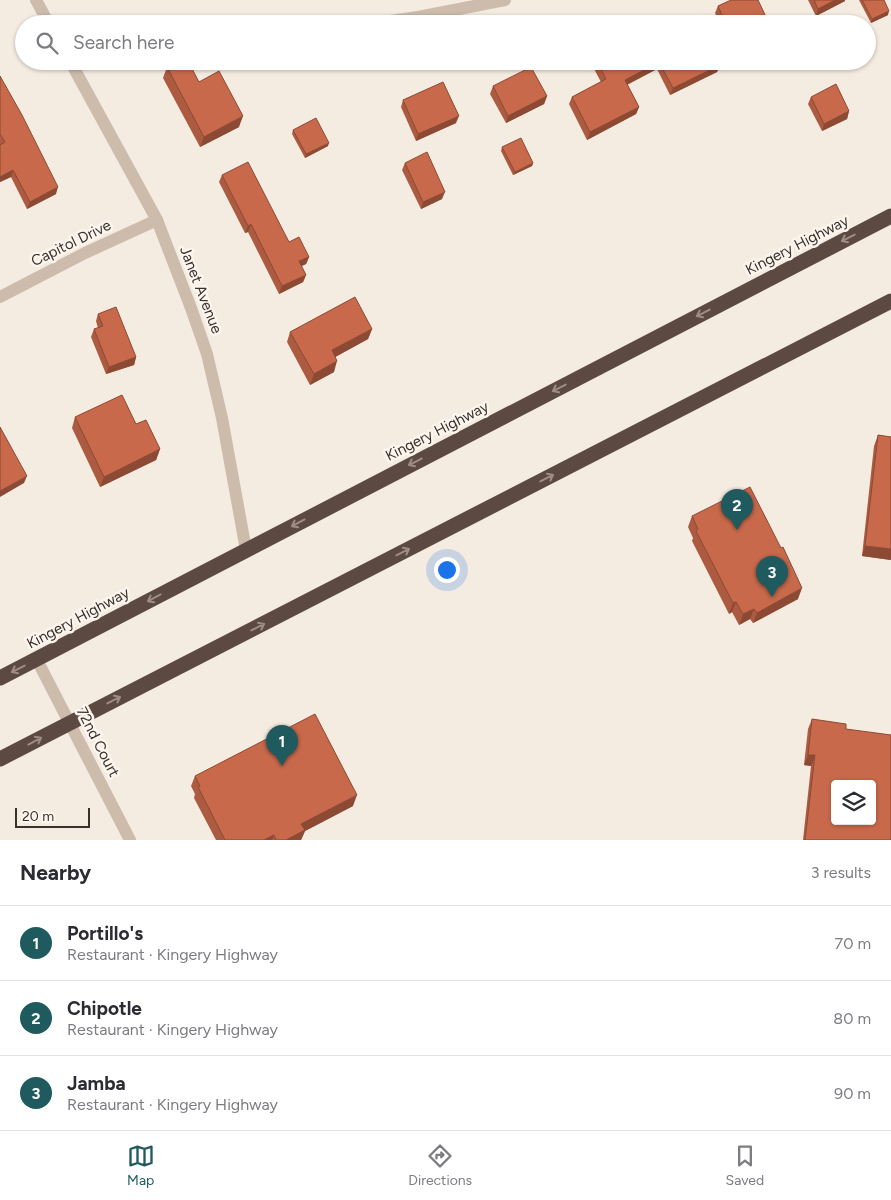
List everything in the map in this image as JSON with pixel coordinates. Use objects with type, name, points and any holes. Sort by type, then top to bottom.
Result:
[{"type":"highway","name":"Kingery Highway","points":[[0,678],[891,216]]},
{"type":"highway","points":[[0,760],[70,722],[891,301]]},
{"type":"street","points":[[36,0],[44,15]]},
{"type":"street","points":[[432,15],[505,0]]},
{"type":"street","name":"Janet Avenue","points":[[75,70],[157,220],[207,354],[222,418],[246,550]]},
{"type":"street","name":"Capitol Drive","points":[[0,297],[85,253],[157,220]]},
{"type":"street","name":"72nd Court","points":[[37,660],[130,840]]},
{"type":"building","points":[[731,0],[758,0],[765,15],[722,15],[718,6]]},
{"type":"building","points":[[814,0],[835,0],[818,9]]},
{"type":"building","points":[[862,0],[884,0],[889,11],[876,17],[876,15],[870,15]]},
{"type":"building","points":[[169,70],[193,70],[199,82],[219,71],[243,116],[204,137]]},
{"type":"building","points":[[525,70],[533,70],[547,96],[508,116],[493,86]]},
{"type":"building","points":[[602,70],[644,70],[625,80],[639,107],[590,132],[572,97],[606,79]]},
{"type":"building","points":[[663,70],[710,70],[673,88]]},
{"type":"building","points":[[0,76],[58,187],[30,202],[13,170],[0,177],[0,145],[5,142],[0,134]]},
{"type":"building","points":[[443,82],[459,116],[418,134],[403,100]]},
{"type":"building","points":[[836,84],[849,111],[824,124],[811,97]]},
{"type":"building","points":[[316,118],[329,143],[306,154],[293,130]]},
{"type":"building","points":[[521,138],[533,163],[515,172],[502,147]]},
{"type":"building","points":[[427,152],[445,192],[423,202],[405,163]]},
{"type":"building","points":[[248,162],[289,242],[299,237],[309,257],[299,261],[306,275],[282,286],[251,224],[248,226],[222,175]]},
{"type":"building","points":[[355,297],[372,329],[332,350],[337,361],[314,374],[290,332]]},
{"type":"building","points":[[116,307],[136,357],[109,367],[94,329],[103,326],[98,314]]},
{"type":"building","points":[[122,395],[136,424],[146,420],[160,449],[104,477],[75,417]]},
{"type":"building","points":[[0,427],[27,476],[0,491]]},
{"type":"building","points":[[878,435],[891,437],[891,549],[865,546]]},
{"type":"building","points":[[750,487],[781,548],[783,547],[802,588],[757,613],[754,609],[743,614],[736,602],[733,603],[696,531],[698,529],[692,516]]},
{"type":"building","points":[[315,714],[357,795],[301,824],[305,830],[286,840],[276,840],[274,835],[264,840],[225,840],[198,787],[200,786],[195,776]]},
{"type":"building","points":[[812,719],[846,724],[846,729],[891,735],[891,840],[805,840],[815,755],[808,755]]},
{"type":"place","name":"Chipotle","points":[[737,530]]},
{"type":"place","name":"Jamba","points":[[772,597]]},
{"type":"place","name":"Portillo's","points":[[282,766]]}]
